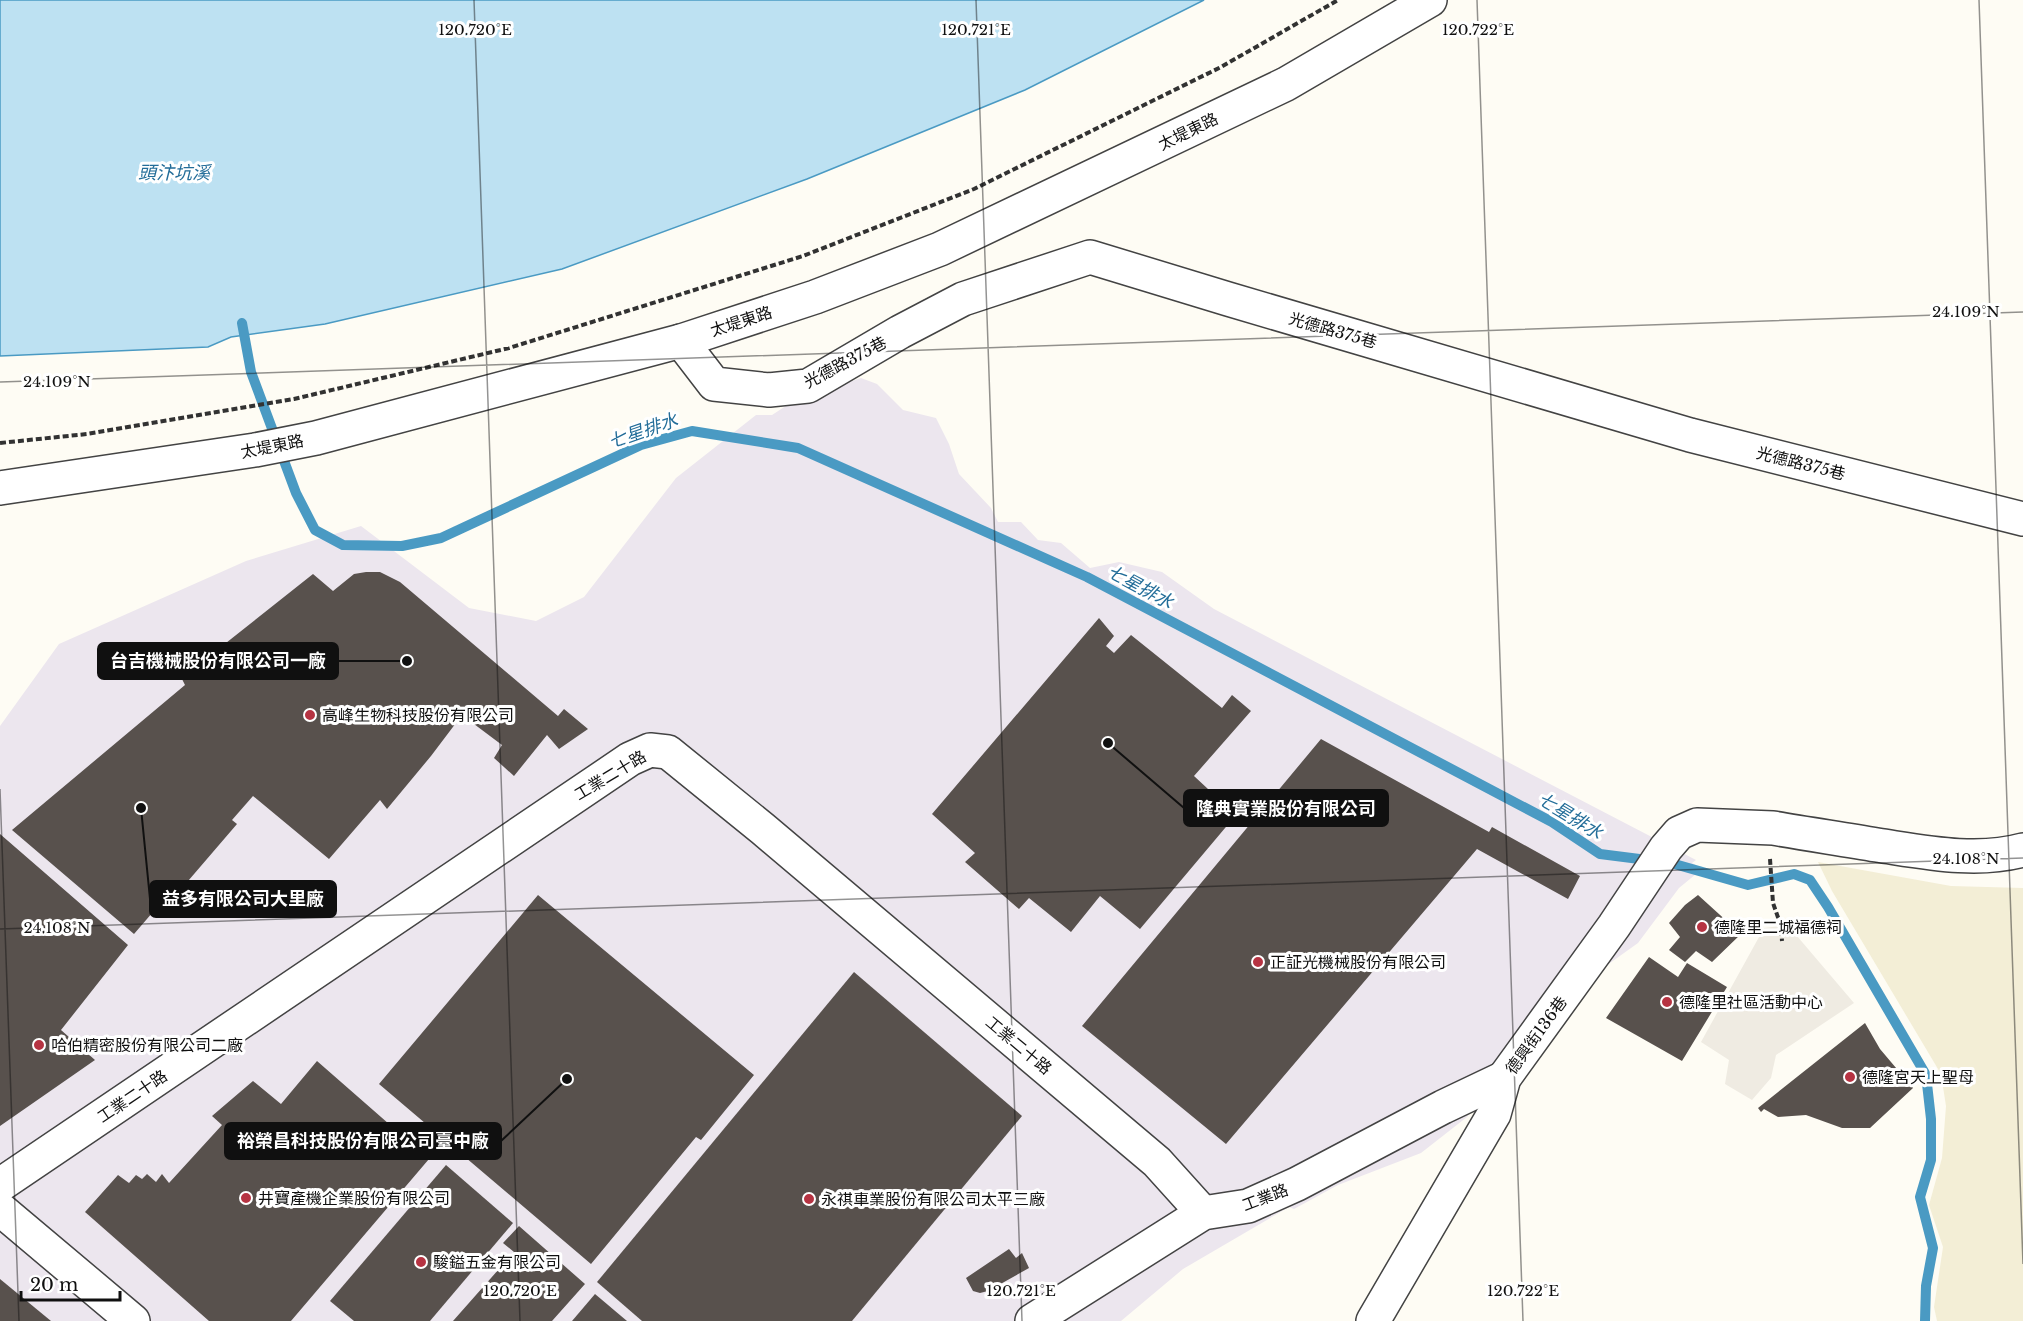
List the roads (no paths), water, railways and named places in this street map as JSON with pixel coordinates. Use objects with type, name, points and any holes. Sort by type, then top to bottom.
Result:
[{"type":"street","name":"太堤東路","points":[[0,488],[255,450],[316,438],[681,341],[815,297],[940,249],[1286,84],[1430,0]]},
{"type":"street","name":"光德路375巷","points":[[681,341],[714,384],[769,390],[808,386],[900,332],[963,299],[1090,257],[1690,435],[2023,519]]},
{"type":"street","name":"工業二十路","points":[[0,1185],[630,759],[650,750],[668,752],[763,829],[1157,1162],[1203,1214]]},
{"type":"street","name":"德興街136巷","points":[[1373,1321],[1494,1114],[1504,1078],[1614,926],[1666,848],[1679,833],[1697,825],[1773,828],[1931,854],[1979,856],[2012,854],[2023,850]]},
{"type":"street","name":"工業路","points":[[1032,1321],[1203,1214],[1248,1206],[1278,1193],[1443,1107],[1504,1078]]},
{"type":"street","points":[[0,1209],[133,1321]]},
{"type":"water","name":"頭汴坑溪","points":[[0,0],[1204,0],[1025,90],[807,179],[562,269],[325,324],[231,337],[208,347],[0,356]]},
{"type":"waterway","name":"七星排水","points":[[242,323],[251,372],[296,493],[315,530],[343,545],[402,546],[441,538],[641,445],[692,431],[798,448],[1087,577],[1552,822],[1600,854],[1671,863],[1748,885],[1794,874],[1810,880],[1926,1075],[1931,1119],[1931,1160],[1920,1197],[1933,1248],[1926,1286],[1925,1321]]},
{"type":"place","name":"台吉機械股份有限公司一廠","points":[[407,661]]},
{"type":"place","name":"高峰生物科技股份有限公司","points":[[310,715]]},
{"type":"place","name":"隆典實業股份有限公司","points":[[1108,743]]},
{"type":"place","name":"益多有限公司大里廠","points":[[141,808]]},
{"type":"place","name":"德隆里二城福德祠","points":[[1702,927]]},
{"type":"place","name":"正証光機械股份有限公司","points":[[1258,962]]},
{"type":"place","name":"德隆里社區活動中心","points":[[1667,1002]]},
{"type":"place","name":"哈伯精密股份有限公司二廠","points":[[39,1045]]},
{"type":"place","name":"德隆宮天上聖母","points":[[1850,1077]]},
{"type":"place","name":"裕榮昌科技股份有限公司臺中廠","points":[[567,1079]]},
{"type":"place","name":"井寶產機企業股份有限公司","points":[[246,1198]]},
{"type":"place","name":"永祺車業股份有限公司太平三廠","points":[[809,1199]]},
{"type":"place","name":"駿鎰五金有限公司","points":[[421,1262]]}]
